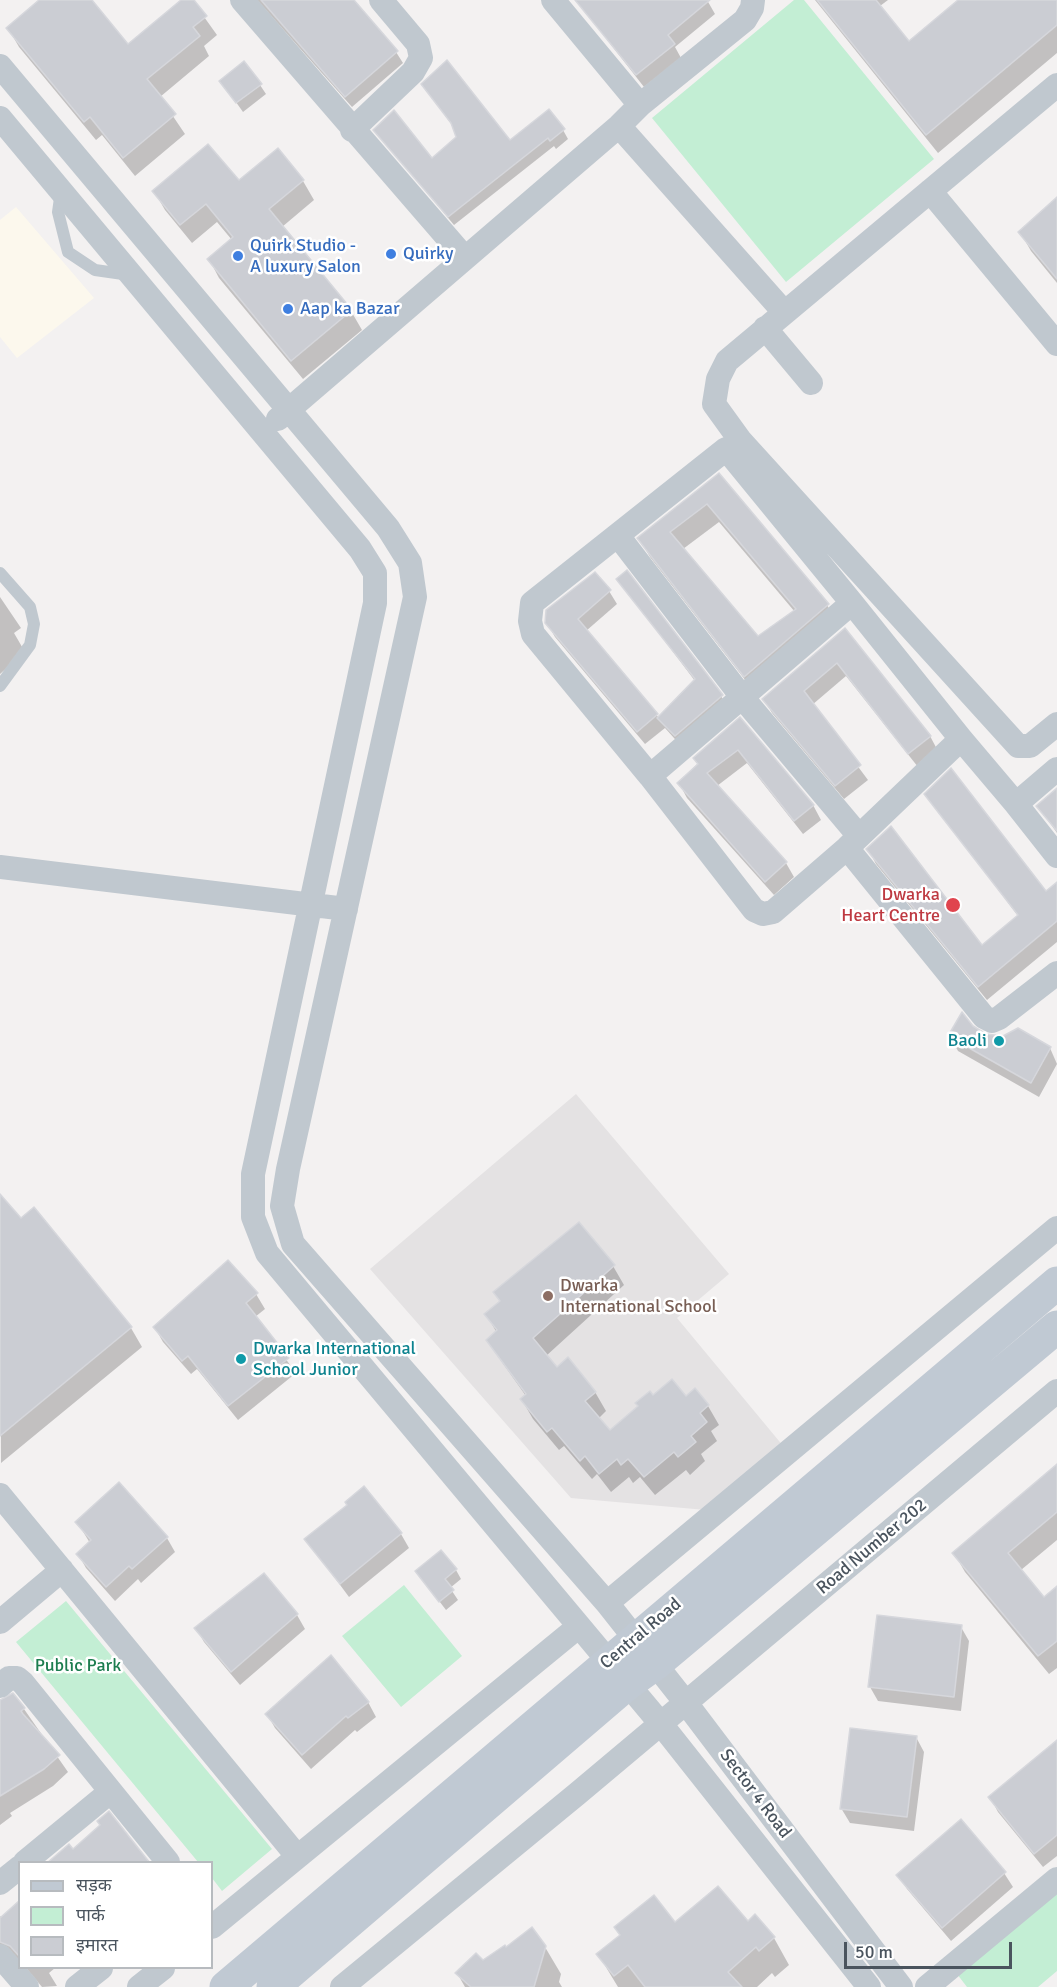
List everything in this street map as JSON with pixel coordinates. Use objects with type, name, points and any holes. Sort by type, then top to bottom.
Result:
[{"type":"main road","name":"Central Road","points":[[273,1987],[617,1673],[635,1639],[1057,1283]]},
{"type":"main road","name":"Central Road","points":[[226,1987],[617,1673],[655,1664],[1057,1327]]},
{"type":"street","points":[[242,0],[465,258]]},
{"type":"street","points":[[352,130],[413,72],[421,58],[418,44],[381,0]]},
{"type":"street","points":[[553,0],[640,105]]},
{"type":"street","points":[[263,433],[620,126],[640,105],[745,20],[752,8],[753,0]]},
{"type":"street","name":"Sector 4 Road","points":[[0,66],[388,528],[410,563],[415,597],[288,1168],[282,1206],[293,1244],[607,1604],[686,1703],[901,1987]]},
{"type":"street","points":[[1057,86],[727,361],[718,380],[714,404],[733,444],[852,603],[1057,856]]},
{"type":"street","name":"Sector 4 Road","points":[[0,118],[360,549],[375,573],[375,603],[253,1174],[252,1217],[267,1253],[661,1724],[869,1987]]},
{"type":"street","points":[[620,126],[784,312]]},
{"type":"street","points":[[930,191],[1057,344]]},
{"type":"street","points":[[765,328],[811,383]]},
{"type":"street","points":[[733,444],[619,537],[532,603],[530,621],[533,634],[650,776],[754,910],[763,914],[772,912],[853,842],[962,739]]},
{"type":"street","points":[[733,444],[1018,746],[1030,746],[1057,723]]},
{"type":"street","points":[[619,537],[984,1017],[992,1020],[999,1018],[1057,973]]},
{"type":"street","points":[[650,776],[852,603]]},
{"type":"street","points":[[1016,804],[1057,769]]},
{"type":"street","points":[[0,867],[346,909]]},
{"type":"street","points":[[607,1604],[1057,1228]]},
{"type":"street","name":"Road Number 202","points":[[342,1987],[661,1724],[1057,1391]]},
{"type":"street","points":[[0,1495],[297,1856]]},
{"type":"street","points":[[0,1622],[62,1570]]},
{"type":"street","points":[[213,1926],[578,1627]]},
{"type":"street","points":[[0,1686],[9,1678],[17,1678],[24,1683],[166,1861]]},
{"type":"street","points":[[27,1861],[110,1792]]},
{"type":"street","points":[[0,1883],[18,1869]]},
{"type":"street","points":[[927,1987],[1057,1879]]},
{"type":"street","points":[[0,1956],[27,1987]]},
{"type":"street","points":[[77,1987],[100,1969]]},
{"type":"street","points":[[139,1987],[161,1969]]},
{"type":"lane","points":[[61,191],[58,212],[68,252],[95,270],[131,275]]},
{"type":"lane","points":[[0,573],[30,607],[34,624],[30,645],[0,686]]},
{"type":"shaded area","points":[[16,207],[94,298],[17,358],[0,337],[0,220]]},
{"type":"shaded area","name":"Dwarka International School","points":[[576,1094],[729,1274],[677,1318],[784,1447],[706,1510],[571,1498],[370,1269]]},
{"type":"green space","points":[[794,0],[804,0],[934,159],[786,282],[652,118]]},
{"type":"green space","points":[[404,1585],[462,1656],[401,1707],[342,1636]]},
{"type":"green space","name":"Public Park","points":[[66,1601],[272,1849],[222,1891],[213,1879],[213,1861],[197,1861],[16,1642]]},
{"type":"green space","points":[[1057,1892],[1057,1971],[1038,1987],[967,1987],[957,1974]]},
{"type":"building","points":[[39,0],[92,0],[128,44],[181,0],[194,0],[207,16],[193,27],[200,36],[147,79],[176,114],[123,158],[90,117],[84,122],[6,28]]},
{"type":"building","points":[[261,0],[354,0],[398,51],[345,97]]},
{"type":"building","points":[[575,0],[710,0],[668,35],[675,44],[636,75]]},
{"type":"building","points":[[817,0],[876,0],[909,41],[958,0],[1057,0],[1057,25],[926,135]]},
{"type":"building","points":[[447,60],[510,140],[549,109],[565,129],[550,141],[548,138],[448,217],[373,130],[394,110],[432,158],[456,137],[451,123],[421,84]]},
{"type":"building","points":[[244,61],[262,84],[236,103],[219,81]]},
{"type":"building","points":[[208,144],[239,180],[278,148],[304,180],[269,209],[352,310],[291,361],[207,259],[233,237],[206,204],[180,225],[152,191]]},
{"type":"building","points":[[1057,197],[1057,279],[1018,232]]},
{"type":"building","points":[[719,473],[829,604],[744,677],[637,538]],"holes":[[[707,504],[796,609],[758,636],[670,532]]]},
{"type":"building","points":[[627,570],[723,695],[675,736],[657,718],[695,679],[616,579]]},
{"type":"building","points":[[595,572],[611,590],[578,619],[658,714],[637,732],[545,623],[546,610]]},
{"type":"building","points":[[845,628],[931,736],[908,754],[837,663],[804,691],[861,765],[835,786],[762,699]]},
{"type":"building","points":[[740,717],[814,805],[794,821],[738,750],[707,773],[787,862],[765,882],[677,783],[698,764],[693,758]]},
{"type":"building","points":[[951,768],[1046,891],[1057,882],[1057,921],[978,987],[866,849],[891,826],[982,945],[1018,915],[924,794]]},
{"type":"building","points":[[1057,788],[1057,831],[1036,806]]},
{"type":"building","name":"Baoli","points":[[962,1012],[973,1026],[986,1034],[1003,1036],[1018,1028],[1051,1047],[1031,1083],[948,1036]]},
{"type":"building","points":[[0,1194],[21,1218],[34,1207],[132,1327],[0,1436]]},
{"type":"building","points":[[579,1222],[615,1265],[533,1338],[557,1367],[568,1357],[596,1392],[585,1401],[610,1430],[638,1406],[635,1403],[650,1391],[653,1395],[672,1379],[686,1396],[695,1388],[709,1405],[700,1413],[707,1422],[691,1436],[696,1442],[678,1457],[674,1452],[644,1477],[628,1459],[621,1465],[617,1459],[599,1474],[585,1456],[580,1461],[552,1428],[547,1432],[520,1399],[526,1394],[486,1340],[497,1330],[484,1314],[500,1301],[493,1292]]},
{"type":"building","points":[[228,1260],[258,1293],[246,1303],[289,1358],[228,1406],[188,1356],[182,1361],[153,1327]]},
{"type":"building","points":[[1057,1464],[1057,1512],[1008,1553],[1044,1597],[1057,1586],[1057,1641],[1038,1656],[952,1553]]},
{"type":"building","points":[[119,1482],[168,1537],[132,1569],[129,1566],[106,1587],[76,1554],[91,1540],[75,1522]]},
{"type":"building","points":[[364,1486],[402,1533],[340,1584],[304,1539],[347,1505],[345,1502]]},
{"type":"building","points":[[441,1550],[457,1569],[445,1579],[454,1590],[439,1602],[415,1571]]},
{"type":"building","points":[[264,1573],[298,1614],[231,1672],[194,1628]]},
{"type":"building","points":[[877,1615],[962,1625],[954,1697],[868,1687]]},
{"type":"building","points":[[331,1655],[369,1702],[348,1718],[346,1716],[302,1755],[265,1714]]},
{"type":"building","points":[[13,1693],[25,1708],[21,1711],[23,1714],[60,1755],[44,1769],[0,1796],[0,1700]]},
{"type":"building","points":[[850,1728],[917,1736],[907,1817],[840,1809]]},
{"type":"building","points":[[1057,1740],[1057,1835],[1034,1854],[988,1797]]},
{"type":"building","points":[[109,1811],[148,1861],[49,1861],[69,1844],[73,1849],[100,1825],[97,1821]]},
{"type":"building","points":[[961,1819],[1006,1872],[942,1928],[896,1875]]},
{"type":"building","points":[[718,1886],[748,1921],[755,1914],[775,1937],[759,1951],[756,1947],[728,1972],[742,1987],[645,1987],[628,1965],[614,1976],[596,1954],[620,1935],[614,1927],[654,1895],[675,1922]]},
{"type":"building","points":[[18,1902],[18,1955],[10,1946],[0,1942],[0,1918]]},
{"type":"building","points":[[532,1927],[546,1946],[534,1987],[471,1987],[455,1973],[476,1953],[483,1960],[505,1945],[506,1947]]},
{"type":"place","name":"Quirky","points":[[391,254]]},
{"type":"place","name":"Quirk Studio - A luxury Salon","points":[[238,256]]},
{"type":"place","name":"Aap ka Bazar","points":[[288,309]]},
{"type":"place","name":"Dwarka Heart Centre","points":[[953,905]]},
{"type":"place","name":"Baoli","points":[[999,1041]]},
{"type":"place","name":"Dwarka International School","points":[[548,1296]]},
{"type":"place","name":"Dwarka International School Junior","points":[[241,1359]]}]
